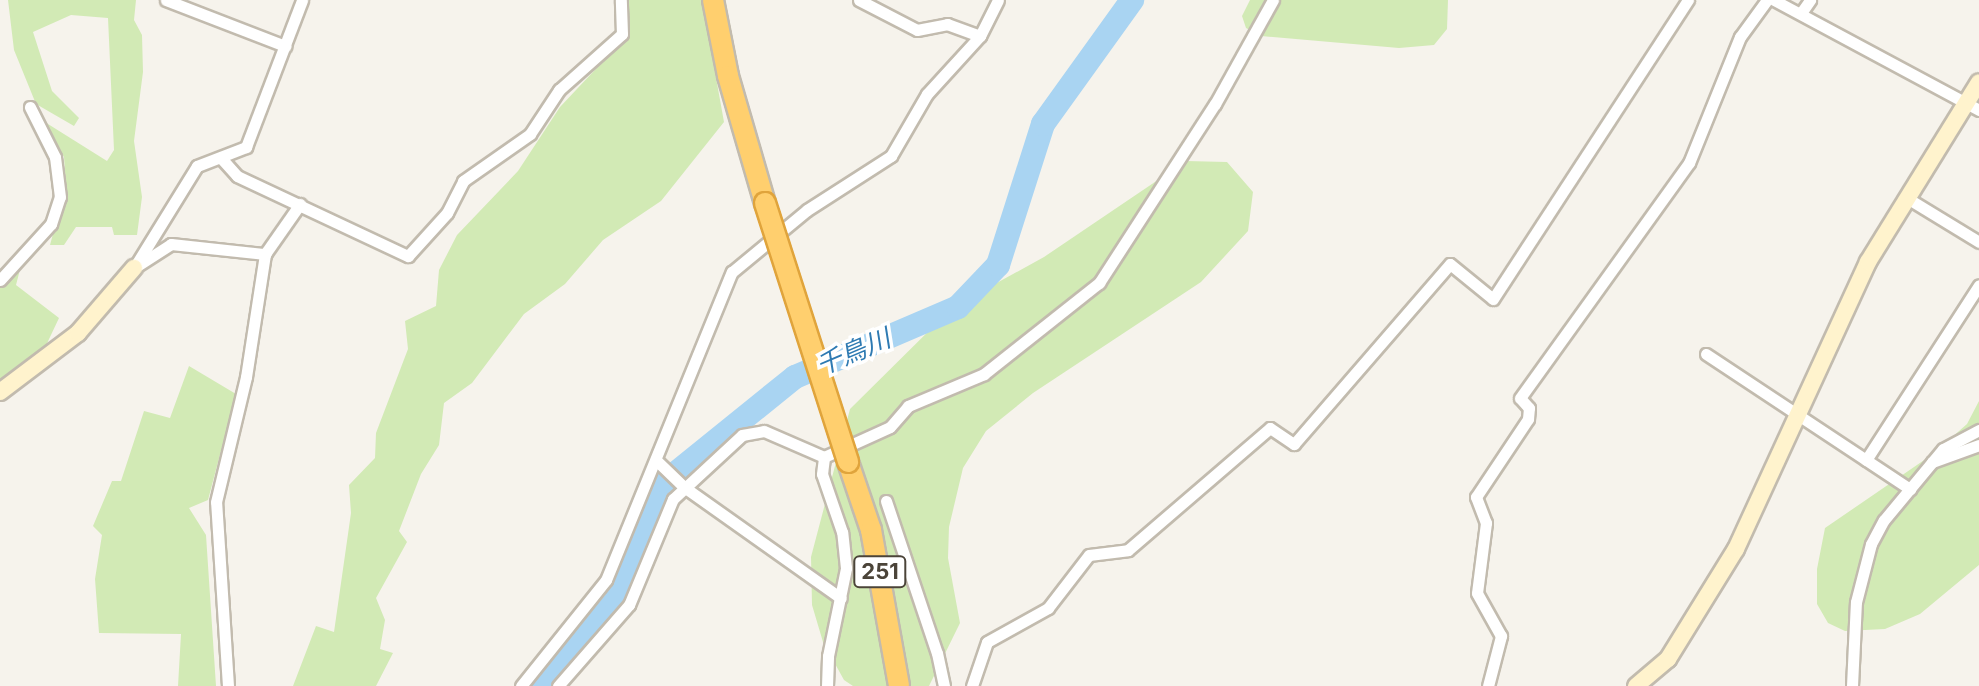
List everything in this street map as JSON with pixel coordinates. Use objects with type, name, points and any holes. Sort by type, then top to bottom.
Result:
[{"type":"highway","points":[[713,0],[748,142]]},
{"type":"highway","points":[[726,0],[748,142]]},
{"type":"highway","name":"251","points":[[748,142],[871,530],[899,686]]},
{"type":"street","points":[[166,0],[285,46]]},
{"type":"street","points":[[0,392],[78,333],[134,268],[197,166],[246,147],[302,0]]},
{"type":"street","points":[[221,158],[237,176],[408,256],[447,213],[463,181],[530,134],[559,90],[622,34],[621,0]]},
{"type":"street","points":[[859,0],[917,30],[947,24],[980,36]]},
{"type":"street","points":[[521,686],[596,598],[635,499],[661,464],[732,272],[807,210],[891,156],[927,94],[980,36],[998,0]]},
{"type":"street","points":[[558,686],[629,605],[664,516],[682,485],[750,431],[764,431],[824,457],[890,427],[908,406],[984,374],[1099,283],[1215,104],[1273,0]]},
{"type":"street","points":[[972,686],[987,642],[1048,608],[1089,555],[1128,550],[1267,429],[1276,428],[1294,444],[1450,264],[1493,299],[1688,0]]},
{"type":"street","points":[[1488,686],[1501,636],[1477,593],[1486,523],[1476,497],[1528,419],[1529,408],[1520,398],[1689,163],[1740,37],[1767,0]]},
{"type":"street","points":[[1774,0],[1973,106]]},
{"type":"street","points":[[1801,13],[1810,0]]},
{"type":"street","points":[[1636,686],[1668,659],[1710,593],[1767,490],[1829,339],[1907,198],[1973,106],[1979,82]]},
{"type":"street","points":[[0,280],[51,224],[60,197],[55,157],[30,107]]},
{"type":"street","points":[[1907,198],[1979,242]]},
{"type":"street","points":[[228,686],[216,502],[246,377],[265,254],[300,204]]},
{"type":"street","points":[[134,268],[171,244],[265,254]]},
{"type":"street","points":[[1866,460],[1979,285]]},
{"type":"street","points":[[1706,354],[1800,412],[1910,489]]},
{"type":"street","points":[[1852,686],[1862,572],[1884,520],[1950,443],[1979,430]]},
{"type":"street","points":[[1932,462],[1979,445]]},
{"type":"street","points":[[824,457],[822,474],[846,551],[827,686]]},
{"type":"street","points":[[661,464],[682,485],[841,598]]},
{"type":"street","points":[[886,501],[944,686]]},
{"type":"green space","points":[[8,0],[136,0],[134,20],[142,35],[143,72],[134,141],[142,197],[137,235],[114,235],[112,227],[76,227],[64,245],[50,245],[66,186],[64,157],[40,119],[107,161],[114,150],[108,18],[71,15],[33,32],[52,91],[79,118],[74,126],[36,104],[14,50]]},
{"type":"green space","points":[[626,0],[702,0],[724,122],[661,201],[603,240],[565,284],[524,314],[472,383],[444,403],[439,445],[421,474],[399,531],[407,542],[376,598],[385,620],[380,649],[393,653],[376,686],[293,686],[316,626],[334,632],[351,513],[349,485],[375,458],[376,433],[408,349],[405,321],[436,306],[439,270],[457,235],[518,171],[560,107],[624,39]]},
{"type":"green space","points":[[1250,0],[1448,0],[1447,29],[1434,45],[1399,48],[1261,36],[1246,28],[1242,16]]},
{"type":"green space","points":[[1186,161],[1227,162],[1253,192],[1248,231],[1201,282],[1033,393],[986,431],[963,468],[949,527],[948,558],[960,623],[929,686],[853,686],[844,680],[823,642],[812,605],[811,557],[850,409],[953,307],[1044,257]]},
{"type":"green space","points":[[22,262],[16,285],[59,318],[42,354],[0,381],[0,284]]},
{"type":"green space","points":[[189,366],[236,394],[208,500],[189,508],[206,535],[216,686],[178,686],[181,634],[99,633],[95,579],[102,535],[93,526],[112,481],[121,481],[144,411],[170,418]]},
{"type":"green space","points":[[1979,401],[1979,565],[1920,614],[1885,629],[1845,631],[1828,623],[1817,604],[1817,569],[1825,528],[1933,454],[1967,424]]},
{"type":"waterway","name":"千鳥川","points":[[542,686],[616,601],[642,527],[666,481],[795,377],[958,307],[998,265],[1043,124],[1132,0]]}]
